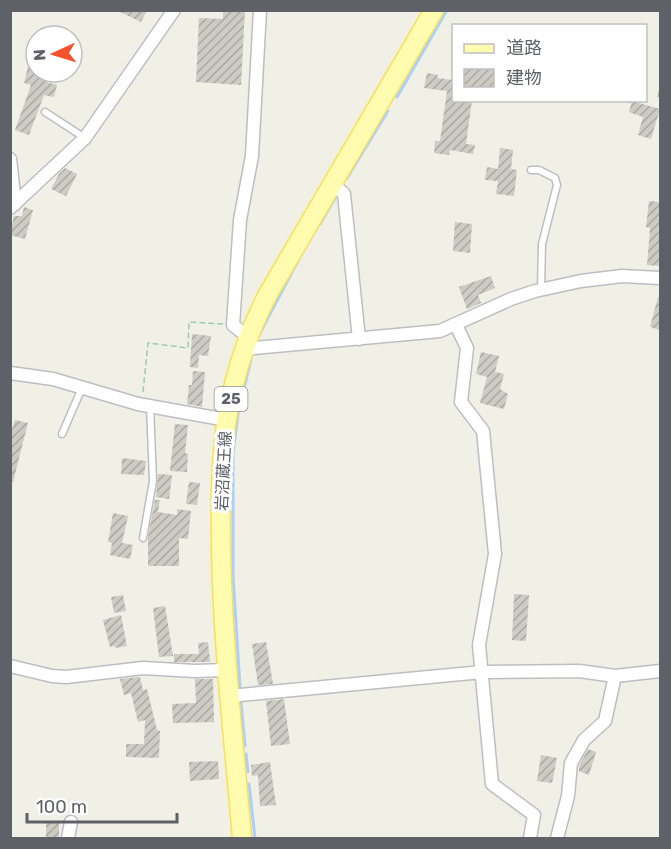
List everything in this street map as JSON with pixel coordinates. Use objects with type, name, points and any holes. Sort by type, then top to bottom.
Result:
[{"type":"main road","name":"岩沼蔵王線","points":[[242,838],[226,670],[220,523],[226,420],[234,383],[246,343],[268,294],[434,10]]},
{"type":"street","points":[[13,206],[85,138],[174,10]]},
{"type":"street","points":[[260,10],[252,156],[240,220],[232,325],[246,343],[359,339],[440,331],[511,299],[541,290],[581,281],[622,276],[660,278]]},
{"type":"street","points":[[10,159],[13,206]]},
{"type":"street","points":[[332,183],[344,194],[359,339]]},
{"type":"street","points":[[456,325],[467,348],[460,402],[483,431],[495,554],[479,645],[492,784],[534,815],[530,838]]},
{"type":"street","points":[[10,373],[53,379],[146,405],[226,420]]},
{"type":"street","points":[[10,666],[66,677],[143,668],[226,670]]},
{"type":"street","points":[[229,696],[482,672],[579,671],[615,676],[660,671]]},
{"type":"street","points":[[557,838],[568,796],[571,763],[584,740],[605,721],[615,676]]},
{"type":"street","points":[[69,838],[71,822]]},
{"type":"lane","points":[[45,112],[85,138]]},
{"type":"lane","points":[[531,170],[539,170],[555,178],[557,185],[542,244],[541,290]]},
{"type":"lane","points":[[62,434],[82,387]]},
{"type":"lane","points":[[143,538],[153,481],[146,405]]},
{"type":"path","points":[[658,97],[660,88]]},
{"type":"path","points":[[146,405],[148,343],[188,348],[189,322],[232,325]]},
{"type":"building","points":[[116,10],[147,10],[141,22]]},
{"type":"building","points":[[223,10],[245,10],[241,85],[196,82],[199,18],[223,19]]},
{"type":"building","points":[[427,73],[438,75],[437,78],[452,80],[452,102],[472,102],[466,144],[475,145],[473,154],[450,150],[449,155],[434,153],[435,141],[440,141],[447,91],[424,88]]},
{"type":"building","points":[[28,84],[57,85],[54,97],[44,95],[29,135],[15,130],[31,85]]},
{"type":"building","points":[[632,102],[660,109],[651,139],[638,135],[643,117],[629,112]]},
{"type":"building","points":[[500,148],[513,150],[511,169],[517,170],[514,196],[496,194],[498,181],[485,180],[487,167],[498,169]]},
{"type":"building","points":[[65,168],[77,174],[66,196],[51,189]]},
{"type":"building","points":[[649,201],[660,202],[660,266],[647,265],[650,228],[646,227]]},
{"type":"building","points":[[24,207],[33,210],[25,239],[10,235],[14,216],[22,216]]},
{"type":"building","points":[[455,222],[472,224],[470,253],[453,251]]},
{"type":"building","points":[[491,276],[495,288],[478,295],[481,303],[467,309],[459,287]]},
{"type":"building","points":[[658,297],[660,297],[660,330],[650,327]]},
{"type":"building","points":[[192,334],[211,336],[208,356],[199,355],[198,368],[190,367]]},
{"type":"building","points":[[481,352],[499,356],[495,372],[504,374],[500,389],[508,394],[504,409],[480,403],[487,377],[476,374]]},
{"type":"building","points":[[193,371],[205,372],[202,407],[187,404]]},
{"type":"building","points":[[15,420],[28,423],[13,482],[10,482],[10,436]]},
{"type":"building","points":[[175,424],[188,425],[185,453],[188,454],[187,472],[170,471]]},
{"type":"building","points":[[122,458],[146,461],[144,475],[121,474]]},
{"type":"building","points":[[158,474],[172,475],[169,499],[156,497]]},
{"type":"building","points":[[189,482],[200,483],[197,505],[186,504]]},
{"type":"building","points":[[155,500],[160,500],[158,512],[177,515],[177,509],[191,511],[188,539],[179,538],[179,566],[148,566],[148,537]]},
{"type":"building","points":[[113,513],[128,516],[122,543],[133,545],[130,559],[110,555],[112,543],[108,542]]},
{"type":"building","points":[[514,594],[529,595],[526,641],[512,640]]},
{"type":"building","points":[[123,595],[126,611],[114,613],[111,597]]},
{"type":"building","points":[[165,606],[173,656],[159,657],[153,608]]},
{"type":"building","points":[[121,615],[127,646],[110,647],[103,620]]},
{"type":"building","points":[[208,642],[210,662],[174,662],[174,654],[199,654],[198,643]]},
{"type":"building","points":[[266,642],[273,684],[258,685],[252,644]]},
{"type":"building","points":[[140,677],[143,690],[147,689],[157,730],[160,731],[159,758],[126,757],[126,744],[144,744],[145,720],[138,722],[131,693],[124,695],[120,679]]},
{"type":"building","points":[[195,679],[213,679],[214,722],[173,723],[172,704],[196,703]]},
{"type":"building","points":[[284,699],[290,744],[271,746],[266,701]]},
{"type":"building","points":[[588,749],[596,752],[589,775],[579,771],[579,766]]},
{"type":"building","points":[[541,755],[557,758],[552,783],[537,781]]},
{"type":"building","points":[[218,761],[219,779],[190,781],[189,762]]},
{"type":"building","points":[[270,762],[276,805],[260,806],[258,775],[252,776],[251,765]]},
{"type":"building","points":[[46,822],[59,822],[59,838],[46,838]]},
{"type":"waterway","points":[[397,97],[447,10]]},
{"type":"waterway","points":[[347,178],[388,111]]},
{"type":"waterway","points":[[320,224],[337,195]]},
{"type":"waterway","points":[[260,333],[301,255]]},
{"type":"waterway","points":[[240,687],[233,575],[233,453],[238,414],[251,359]]},
{"type":"waterway","points":[[241,703],[245,746]]},
{"type":"waterway","points":[[246,754],[248,772]]},
{"type":"waterway","points":[[249,784],[255,838]]}]
